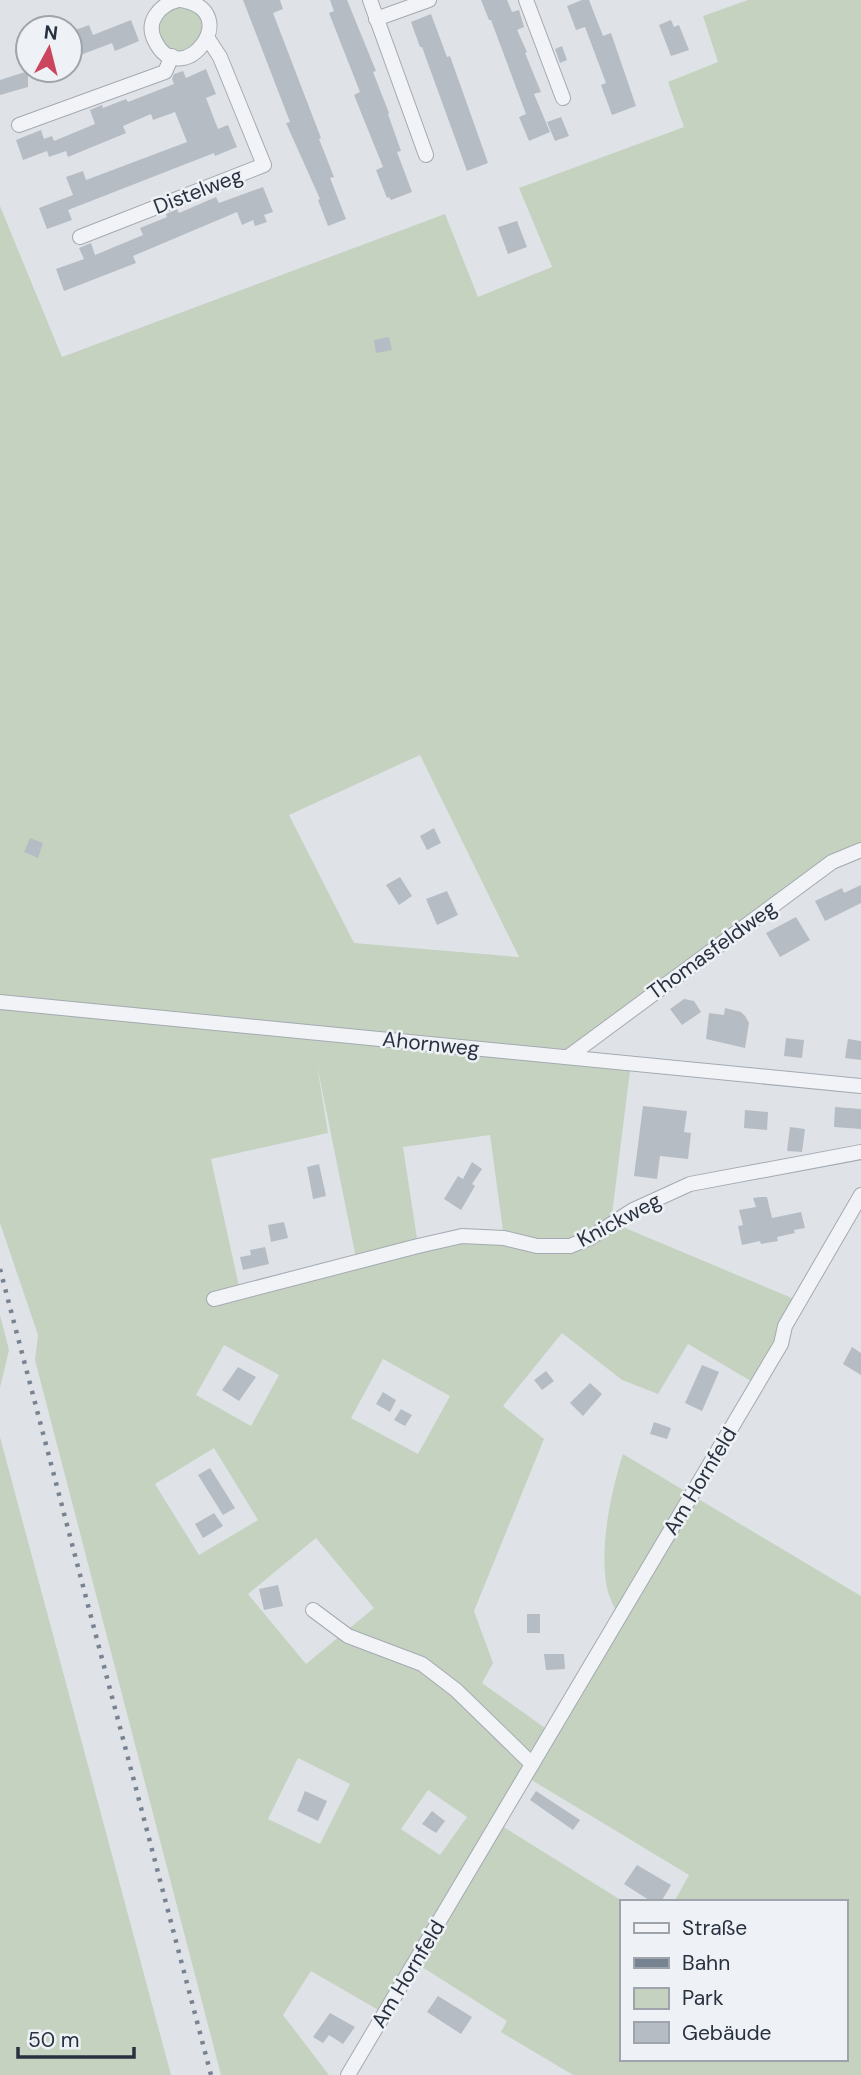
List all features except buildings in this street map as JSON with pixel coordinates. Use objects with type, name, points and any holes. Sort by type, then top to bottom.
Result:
[{"type":"street","points":[[370,0],[426,155]]},
{"type":"street","points":[[376,19],[429,0]]},
{"type":"street","points":[[526,0],[564,98]]},
{"type":"street","name":"Distelweg","points":[[80,237],[264,165],[220,57],[208,37],[207,16],[181,1],[158,10],[152,21],[155,43],[162,51],[172,56]]},
{"type":"street","points":[[19,125],[165,72],[172,56],[193,55],[202,48],[208,37]]},
{"type":"street","name":"Thomasfeldweg","points":[[568,1057],[832,862],[861,850]]},
{"type":"street","name":"Ahornweg","points":[[0,1002],[861,1086]]},
{"type":"street","name":"Knickweg","points":[[214,1299],[418,1245],[462,1237],[504,1238],[537,1246],[570,1246],[590,1238],[633,1210],[690,1184],[861,1152]]},
{"type":"street","name":"Am Hornfeld","points":[[348,2075],[781,1344],[785,1326],[861,1195]]},
{"type":"street","points":[[313,1610],[348,1636],[422,1664],[456,1690],[532,1764]]},
{"type":"green space","points":[[748,0],[861,0],[861,850],[569,1057],[631,1063],[611,1222],[799,1301],[756,1384],[688,1344],[658,1394],[622,1380],[562,1333],[503,1406],[544,1439],[474,1611],[493,1663],[482,1683],[545,1728],[380,2011],[311,1971],[283,2015],[329,2075],[221,2075],[35,1360],[38,1335],[0,1223],[0,206],[62,357],[445,214],[478,297],[552,267],[519,188],[684,127],[668,82],[718,62],[703,16]],"holes":[[[420,755],[519,957],[354,943],[289,815]],[[317,1065],[357,1263],[240,1291],[211,1159],[328,1133]],[[490,1135],[504,1238],[418,1245],[403,1147]],[[224,1345],[279,1375],[251,1426],[196,1395]],[[383,1359],[450,1396],[418,1454],[351,1418]],[[214,1448],[258,1520],[199,1555],[155,1484]],[[316,1538],[374,1608],[306,1664],[248,1594]],[[298,1758],[350,1784],[320,1844],[268,1819]],[[428,1790],[467,1817],[440,1855],[401,1829]]]},
{"type":"green space","points":[[167,3],[207,16],[193,55],[162,51],[152,21]]},
{"type":"green space","points":[[0,1315],[9,1350],[0,1388]]},
{"type":"green space","points":[[0,1437],[171,2075],[0,2075]]},
{"type":"green space","points":[[623,1454],[861,1596],[861,2075],[573,2075],[501,2032],[507,2021],[419,1965],[502,1826],[621,1900],[620,2061],[847,2061],[847,1900],[675,1900],[689,1875],[530,1779],[619,1618],[607,1588],[604,1555],[614,1485]]},
{"type":"railway","points":[[0,1269],[211,2075]]}]
